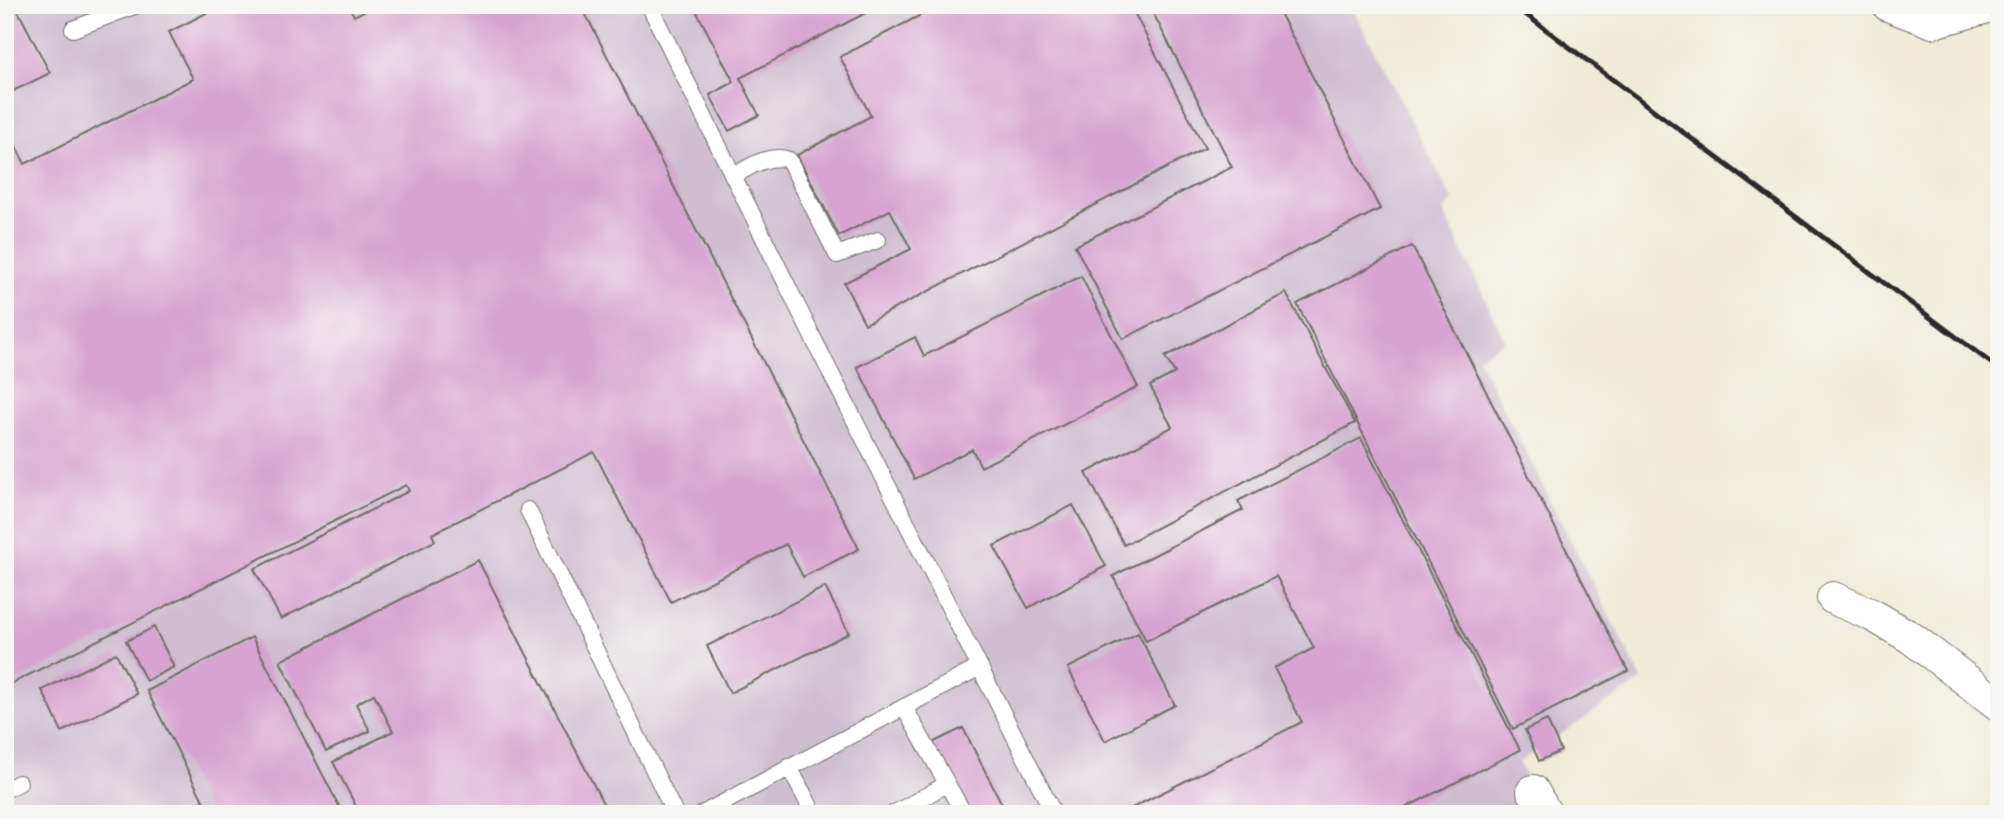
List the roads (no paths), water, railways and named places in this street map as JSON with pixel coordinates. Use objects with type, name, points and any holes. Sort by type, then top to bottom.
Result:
[{"type":"street","points":[[1888,5],[1934,22],[1994,5]]},
{"type":"street","points":[[1833,598],[1872,615],[1910,637],[1999,705]]},
{"type":"lane","points":[[73,29],[137,5]]},
{"type":"lane","points":[[649,5],[1054,814]]},
{"type":"lane","points":[[733,176],[763,160],[780,157],[789,160],[837,255],[878,240]]},
{"type":"lane","points":[[528,510],[675,814]]},
{"type":"lane","points":[[702,814],[980,667]]},
{"type":"lane","points":[[904,707],[964,814]]},
{"type":"lane","points":[[789,767],[814,814]]},
{"type":"lane","points":[[893,814],[947,784]]},
{"type":"railway","points":[[1513,5],[1999,369]]}]
